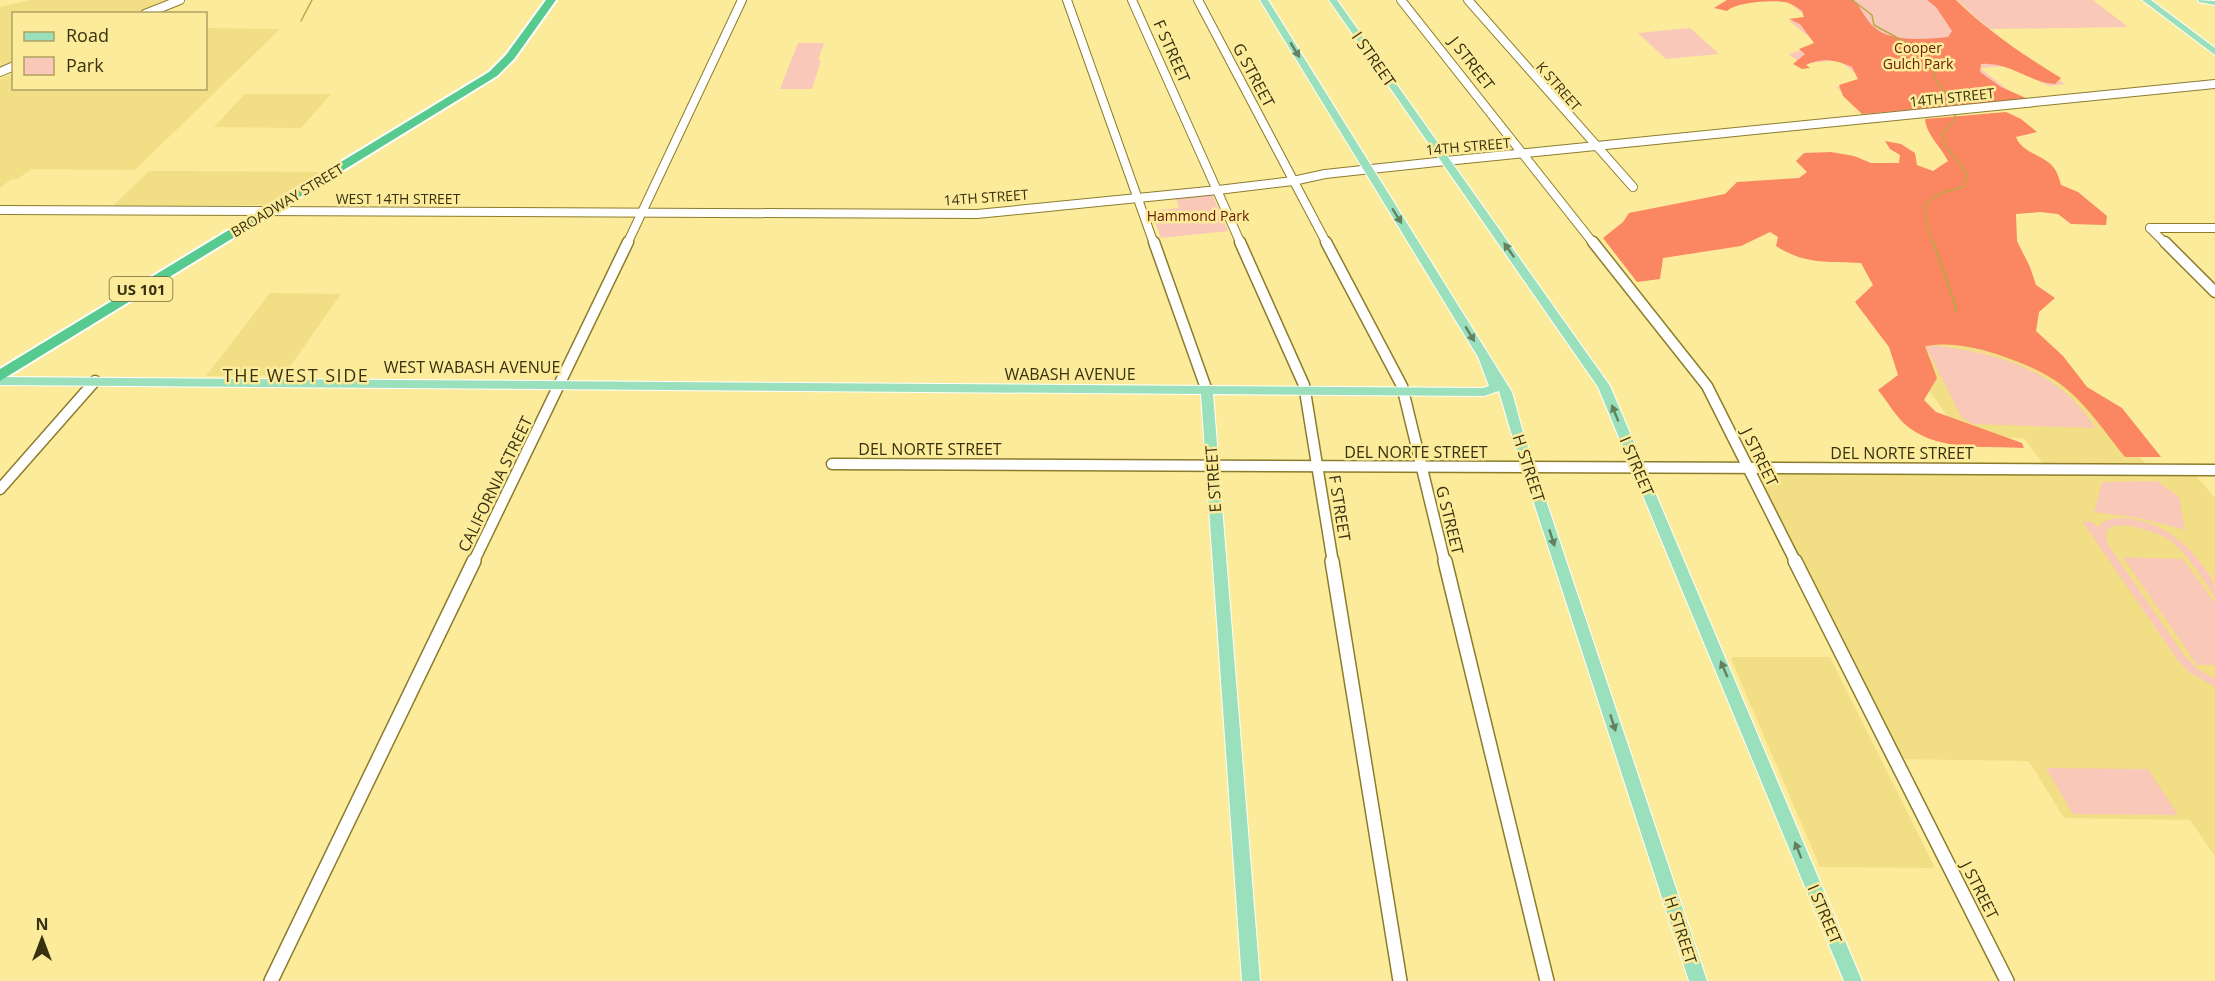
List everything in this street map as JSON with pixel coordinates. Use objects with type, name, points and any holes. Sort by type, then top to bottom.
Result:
[{"type":"highway","name":"BROADWAY STREET","points":[[0,376],[493,74],[510,57],[551,0]]},
{"type":"main road","name":"H STREET","points":[[1264,0],[1506,392],[1528,467],[1698,981]]},
{"type":"main road","name":"I STREET","points":[[1333,0],[1604,386],[1853,981]]},
{"type":"main road","points":[[2146,0],[2215,52]]},
{"type":"main road","points":[[2202,0],[2215,3]]},
{"type":"main road","points":[[1484,357],[1484,364],[1496,382],[1493,390],[1484,392]]},
{"type":"main road","name":"WEST WABASH AVENUE","points":[[0,381],[655,384]]},
{"type":"main road","name":"WABASH AVENUE","points":[[655,384],[1484,392],[1502,398],[1508,415],[1514,423]]},
{"type":"main road","name":"E STREET","points":[[1207,391],[1251,981]]},
{"type":"street","points":[[150,12],[180,0]]},
{"type":"street","name":"CALIFORNIA STREET","points":[[271,981],[728,34],[742,0]]},
{"type":"street","name":"E STREET","points":[[1067,0],[1207,391]]},
{"type":"street","name":"F STREET","points":[[1132,0],[1305,391],[1400,981]]},
{"type":"street","name":"G STREET","points":[[1198,0],[1404,392],[1547,981]]},
{"type":"street","name":"J STREET","points":[[1401,0],[1700,377],[2007,981]]},
{"type":"street","name":"K STREET","points":[[1468,0],[1633,187]]},
{"type":"street","name":"14TH STREET","points":[[723,213],[977,214],[1218,190],[1293,181],[1325,174],[1446,161],[2215,84]]},
{"type":"street","name":"WEST 14TH STREET","points":[[0,210],[723,213]]},
{"type":"street","points":[[2215,228],[2150,228],[2215,292]]},
{"type":"street","points":[[0,489],[94,381]]},
{"type":"street","name":"DEL NORTE STREET","points":[[832,464],[2215,470]]},
{"type":"shaded area","points":[[31,0],[173,0],[140,12],[12,12],[12,63],[0,68],[0,7]]},
{"type":"shaded area","points":[[207,28],[280,29],[135,170],[31,169],[0,188],[0,79],[12,73],[12,90],[207,90]]},
{"type":"shaded area","points":[[245,94],[331,94],[301,128],[214,127]]},
{"type":"shaded area","points":[[149,171],[323,172],[274,202],[264,205],[113,206]]},
{"type":"shaded area","points":[[270,293],[341,294],[284,375],[206,376]]},
{"type":"shaded area","points":[[1890,334],[2037,334],[2151,470],[2191,470],[2215,498],[2215,856],[2190,820],[2064,818],[2029,761],[1896,759],[1747,467],[2046,468],[2024,438],[1961,436]]},
{"type":"shaded area","points":[[1733,657],[1830,657],[1935,868],[1820,867],[1731,659]]},
{"type":"green space","name":"Cooper Gulch Park","points":[[1727,0],[1854,0],[1869,22],[1881,32],[1899,38],[1920,39],[1948,37],[1952,31],[1936,7],[1927,0],[1956,0],[2006,42],[2061,78],[2055,84],[2036,80],[2001,66],[1981,64],[1980,72],[2001,87],[2028,99],[1862,114],[1843,96],[1839,85],[1858,79],[1852,67],[1829,60],[1806,65],[1810,68],[1802,69],[1793,64],[1805,54],[1799,49],[1814,43],[1800,24],[1789,19],[1804,17],[1802,11],[1790,3],[1779,1],[1746,4],[1727,11],[1714,8]]},
{"type":"green space","name":"Cooper Gulch Park","points":[[1785,0],[1945,0],[1974,26],[2065,84],[2049,86],[2008,66],[1980,68],[2021,100],[1870,115],[1836,87],[1867,83],[1839,60],[1801,64],[1789,54],[1818,44],[1789,21],[1809,18]]},
{"type":"green space","points":[[1957,0],[2093,0],[2128,27],[1989,29]]},
{"type":"green space","points":[[1690,28],[1719,54],[1666,59],[1638,33]]},
{"type":"green space","points":[[798,43],[824,43],[812,89],[780,89]]},
{"type":"green space","points":[[2006,112],[2021,119],[2037,132],[2016,137],[2019,143],[2052,166],[2061,185],[2078,192],[2107,216],[2106,225],[2071,224],[2058,214],[2040,212],[2016,214],[2017,241],[2036,285],[2055,298],[2039,312],[2036,331],[2063,356],[2087,387],[2122,408],[2161,457],[2125,457],[2083,405],[2064,386],[2031,367],[2009,358],[1959,345],[1925,346],[1937,378],[1924,400],[1936,412],[2022,443],[2024,448],[1950,444],[1923,436],[1906,426],[1878,390],[1898,375],[1889,347],[1855,302],[1873,285],[1861,263],[1817,261],[1797,256],[1776,246],[1778,237],[1770,232],[1741,246],[1663,258],[1660,279],[1637,282],[1603,238],[1623,222],[1629,213],[1725,194],[1737,182],[1799,178],[1807,172],[1796,161],[1804,153],[1831,152],[1854,156],[1871,163],[1899,163],[1900,155],[1890,149],[1885,141],[1901,144],[1915,153],[1917,165],[1933,171],[1948,161],[1931,135],[1925,119]]},
{"type":"green space","name":"Hammond Park","points":[[1212,194],[1228,231],[1161,238],[1151,211],[1179,208],[1176,198]]},
{"type":"green space","points":[[1925,345],[1974,352],[2021,366],[2063,390],[2080,407],[2095,428],[1973,424],[1962,418]]},
{"type":"green space","points":[[2157,481],[2179,497],[2185,530],[2139,518],[2094,512],[2102,482]]},
{"type":"green space","points":[[2116,518],[2142,521],[2164,530],[2184,544],[2210,575],[2215,597],[2189,560],[2171,541],[2139,528],[2116,526],[2109,529],[2106,537],[2111,549],[2184,655],[2198,669],[2215,679],[2215,687],[2190,673],[2178,661],[2082,521],[2093,522],[2097,527],[2104,521]]},
{"type":"green space","points":[[2123,557],[2183,559],[2215,603],[2215,665],[2197,665]]},
{"type":"green space","points":[[2046,768],[2148,769],[2178,815],[2073,814]]},
{"type":"waterway","points":[[301,21],[312,0]]},
{"type":"waterway","points":[[1852,0],[1872,15],[1874,25],[1919,52],[1932,69],[1938,84],[1956,106],[1955,119],[1943,133],[1945,145],[1968,175],[1963,187],[1941,193],[1926,203],[1926,223],[1933,244]]},
{"type":"waterway","points":[[1933,242],[1956,307],[1955,311]]},
{"type":"district","name":"THE WEST SIDE","points":[[296,375]]}]
